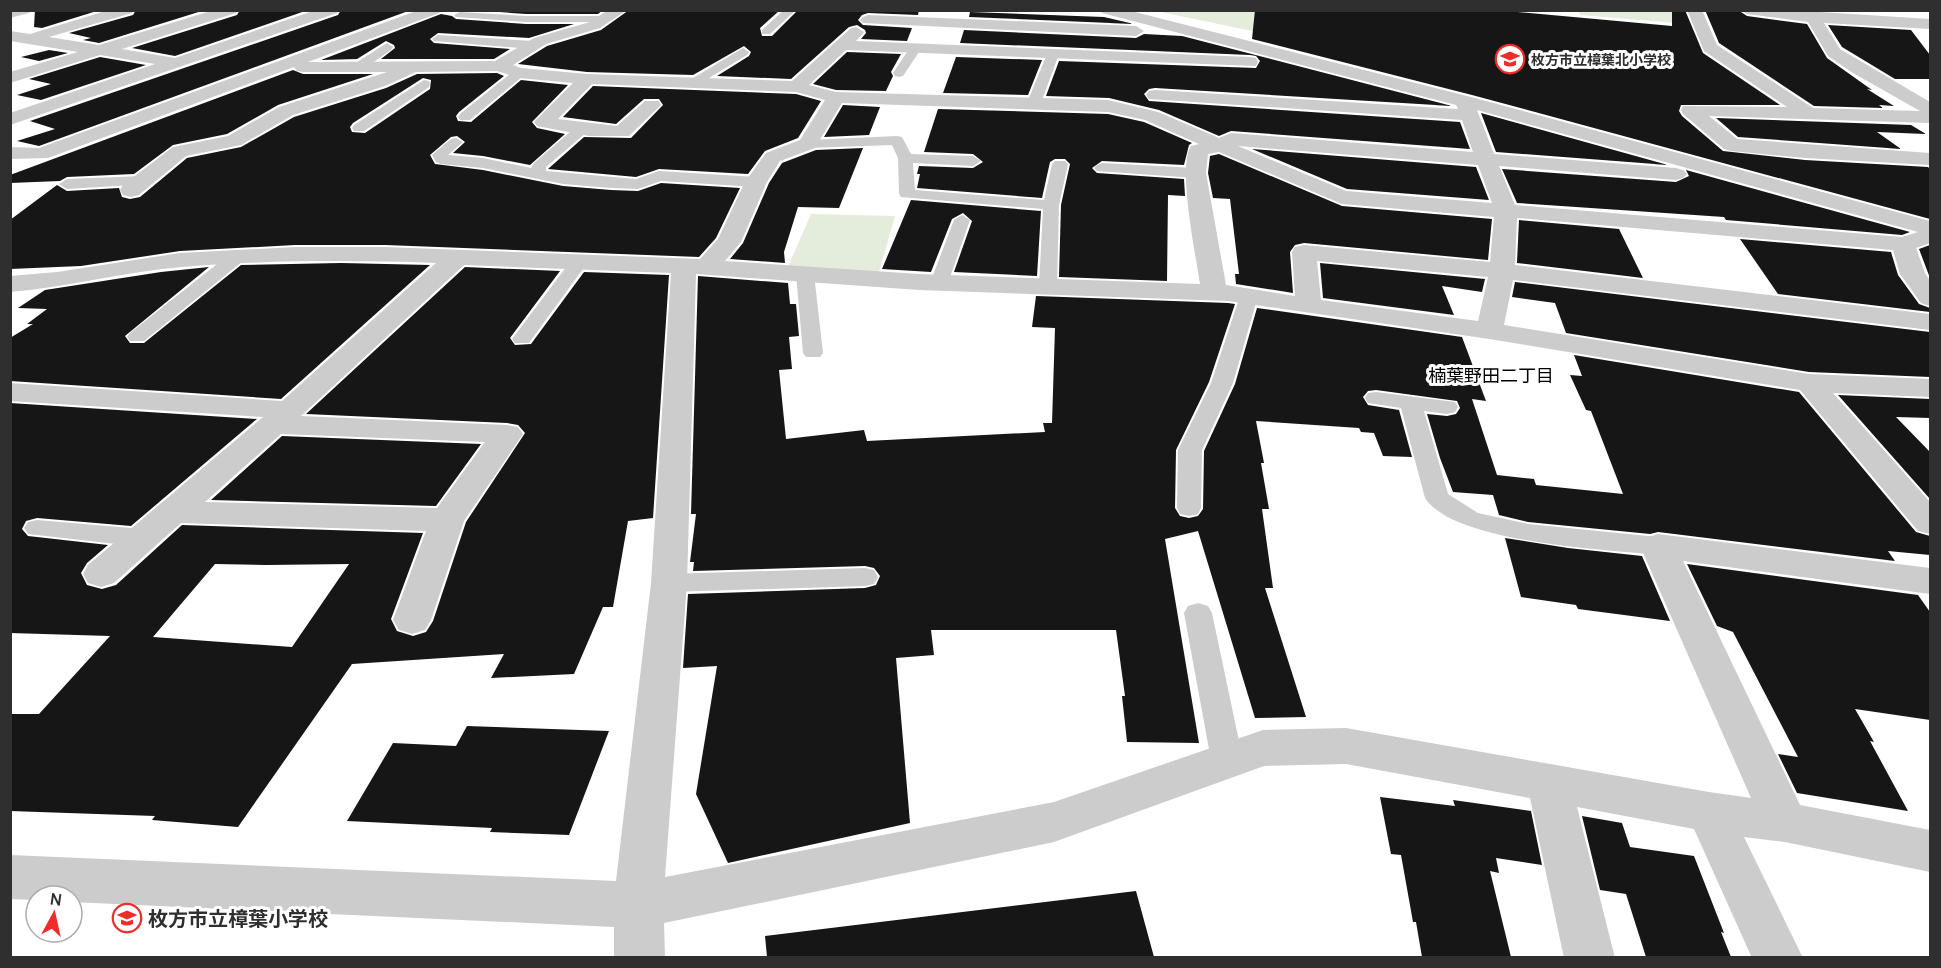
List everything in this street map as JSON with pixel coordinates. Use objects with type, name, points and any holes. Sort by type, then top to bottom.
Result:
[{"type":"street","points":[[10,14],[24,10]]},
{"type":"street","points":[[10,44],[127,10]]},
{"type":"street","points":[[10,78],[231,10]]},
{"type":"street","points":[[10,118],[332,10]]},
{"type":"street","points":[[10,153],[41,154],[434,10]]},
{"type":"street","points":[[499,66],[533,45],[555,35],[596,25],[620,10]]},
{"type":"street","points":[[1107,10],[1169,30],[1321,65],[1466,108],[1731,174],[1930,228]]},
{"type":"street","points":[[1694,10],[1710,48],[1808,113]]},
{"type":"street","points":[[1747,10],[1813,18],[1930,22],[1925,10]]},
{"type":"street","points":[[796,87],[873,15],[1169,30]]},
{"type":"street","points":[[1813,18],[1834,52],[1859,69],[1930,109]]},
{"type":"street","points":[[1151,117],[1169,30]]},
{"type":"street","points":[[10,36],[256,76]]},
{"type":"street","points":[[841,45],[1321,65]]},
{"type":"street","points":[[280,67],[499,66],[519,73],[587,79],[796,87],[836,97],[1099,105],[1151,117],[1342,197],[1903,244],[1930,236]]},
{"type":"street","points":[[137,185],[180,151],[234,141],[286,111],[379,82],[413,67]]},
{"type":"street","points":[[587,79],[544,122],[582,129],[622,132],[652,105]]},
{"type":"street","points":[[379,82],[444,85]]},
{"type":"street","points":[[1155,95],[1466,108]]},
{"type":"street","points":[[695,266],[729,242],[756,182],[773,157],[808,144],[836,97]]},
{"type":"street","points":[[1466,108],[1506,210],[1502,271],[1489,331]]},
{"type":"street","points":[[1930,117],[1690,110],[1731,145],[1930,159]]},
{"type":"street","points":[[1112,128],[1151,117]]},
{"type":"street","points":[[1214,292],[1195,173],[1198,150],[1220,146],[1232,139],[1713,177],[1731,174]]},
{"type":"street","points":[[1903,244],[1922,275],[1930,298]]},
{"type":"street","points":[[1309,306],[1304,252],[1502,271],[1930,322]]},
{"type":"street","points":[[10,284],[57,280],[180,260],[295,254],[458,257],[695,266],[939,283],[1214,292],[1489,331],[1809,383],[1930,388]]},
{"type":"street","points":[[100,574],[281,417],[458,257]]},
{"type":"street","points":[[640,957],[638,905],[669,583],[695,266]]},
{"type":"street","points":[[1809,383],[1930,523]]},
{"type":"street","points":[[10,392],[281,417],[507,434],[447,520],[412,621]]},
{"type":"street","points":[[172,512],[447,520]]},
{"type":"street","points":[[1658,546],[1930,581]]},
{"type":"street","points":[[1658,546],[1785,822]]},
{"type":"street","points":[[10,878],[638,905],[1054,822],[1263,748],[1346,746],[1709,812],[1785,822],[1930,850]]},
{"type":"street","points":[[1549,783],[1590,957]]},
{"type":"street","points":[[1709,812],[1778,957]]},
{"type":"lane","points":[[766,33],[791,10]]},
{"type":"lane","points":[[459,15],[526,19],[604,19]]},
{"type":"lane","points":[[438,39],[533,45]]},
{"type":"lane","points":[[358,67],[387,47]]},
{"type":"lane","points":[[899,73],[915,49]]},
{"type":"lane","points":[[691,83],[743,52]]},
{"type":"lane","points":[[1035,103],[1053,54]]},
{"type":"lane","points":[[465,117],[519,73]]},
{"type":"lane","points":[[359,128],[424,84]]},
{"type":"lane","points":[[538,175],[539,165],[582,129]]},
{"type":"lane","points":[[436,140],[461,142],[439,155],[441,159],[483,163],[538,175],[638,184],[658,176],[756,182]]},
{"type":"lane","points":[[808,144],[897,140],[905,158],[907,194],[1051,205]]},
{"type":"lane","points":[[905,158],[973,161]]},
{"type":"lane","points":[[1048,286],[1051,205],[1060,164]]},
{"type":"lane","points":[[1102,168],[1195,173]]},
{"type":"lane","points":[[67,184],[137,185]]},
{"type":"lane","points":[[939,283],[962,220]]},
{"type":"lane","points":[[137,337],[237,257]]},
{"type":"lane","points":[[522,339],[579,262]]},
{"type":"lane","points":[[805,274],[813,353]]},
{"type":"lane","points":[[1189,508],[1190,450],[1222,383],[1250,296]]},
{"type":"lane","points":[[1376,398],[1447,407]]},
{"type":"lane","points":[[1412,403],[1437,498],[1470,519],[1528,532],[1658,546]]},
{"type":"lane","points":[[38,528],[143,538]]},
{"type":"lane","points":[[669,583],[865,578]]},
{"type":"lane","points":[[1198,613],[1227,760]]},
{"type":"green space","points":[[1156,11],[1316,11],[1295,40]]},
{"type":"green space","points":[[1579,11],[1681,11],[1687,24],[1580,15]]},
{"type":"green space","points":[[811,214],[895,216],[879,272],[787,269]]},
{"type":"building","points":[[35,10],[100,10],[42,28],[34,27]]},
{"type":"building","points":[[136,10],[205,10],[99,43],[83,40],[91,38],[69,33],[133,15]]},
{"type":"building","points":[[240,10],[308,10],[175,56],[132,48],[237,15]]},
{"type":"building","points":[[341,10],[411,10],[39,146],[17,141],[55,129],[30,121],[338,15]]},
{"type":"building","points":[[472,10],[603,10],[598,14],[526,14]]},
{"type":"building","points":[[629,10],[780,10],[760,28],[762,36],[772,36],[798,10],[919,10],[918,15],[868,13],[862,15],[858,20],[863,25],[912,28],[907,41],[861,39],[866,33],[865,30],[857,25],[849,27],[791,79],[717,76],[749,56],[751,52],[744,46],[693,75],[587,72],[518,64],[547,46],[601,30]]},
{"type":"building","points":[[1255,10],[1495,10],[1672,26],[1672,10],[1685,10],[1703,53],[1780,105],[1681,105],[1679,111],[1682,116],[1723,151],[1805,160],[1928,167],[1930,169],[1930,219],[1472,95],[1252,39]]},
{"type":"building","points":[[1705,10],[1738,10],[1747,16],[1807,24],[1827,58],[1872,90],[1867,89],[1894,106],[1879,105],[1883,108],[1814,106],[1719,43]]},
{"type":"building","points":[[970,12],[1104,17],[1134,24],[969,17]]},
{"type":"building","points":[[441,14],[456,19],[526,24],[574,24],[529,38],[438,33],[430,39],[434,43],[510,49],[494,59],[381,59],[395,48],[386,41],[357,59],[321,60]]},
{"type":"building","points":[[1828,25],[1911,30],[1930,55],[1930,79],[1895,79],[1842,47]]},
{"type":"building","points":[[964,30],[1136,38],[1144,34],[1182,36],[1452,106],[1155,88],[1149,89],[1144,94],[1149,101],[1460,122],[1470,149],[1231,131],[1219,136],[1159,110],[1109,98],[1046,96],[1059,61],[1256,68],[1260,61],[1256,56],[1250,55],[960,43]]},
{"type":"building","points":[[49,50],[68,53],[39,61],[21,57]]},
{"type":"building","points":[[847,52],[901,54],[891,72],[893,76],[886,91],[836,90],[813,84]]},
{"type":"building","points":[[100,57],[146,65],[41,100],[17,95],[51,84],[29,79]]},
{"type":"building","points":[[956,57],[1042,60],[1028,95],[943,93]]},
{"type":"building","points":[[293,70],[303,74],[373,74],[278,105],[227,134],[173,145],[134,174],[67,177],[60,181],[10,183],[10,175]]},
{"type":"building","points":[[497,73],[504,76],[456,116],[458,121],[471,122],[521,80],[568,85],[532,122],[537,128],[565,134],[530,165],[453,153],[465,142],[457,136],[451,137],[430,155],[435,164],[483,170],[563,186],[611,190],[638,191],[661,183],[740,188],[716,238],[699,257],[385,245],[295,245],[180,251],[81,266],[10,269],[10,220],[57,185],[67,191],[119,188],[122,197],[130,199],[140,197],[187,158],[241,147],[294,117],[386,88],[417,74]],"holes":[[[423,78],[431,80],[430,89],[365,133],[352,132],[350,127],[353,123]]]},
{"type":"building","points":[[593,86],[796,94],[821,101],[798,138],[765,151],[748,174],[659,169],[636,177],[548,169],[584,137],[631,138],[663,105],[659,99],[644,99],[616,124],[563,117]]},
{"type":"building","points":[[843,105],[880,107],[869,135],[824,137]]},
{"type":"building","points":[[938,109],[1108,114],[1144,122],[1192,143],[1189,145],[1184,165],[1102,161],[1092,168],[1097,173],[1184,179],[1185,196],[1168,195],[1167,281],[1059,277],[1061,205],[1070,164],[1065,159],[1055,159],[1050,162],[1042,198],[917,188],[919,166],[973,168],[983,162],[973,154],[924,152]]},
{"type":"building","points":[[1481,113],[1668,165],[1496,152]]},
{"type":"building","points":[[1716,118],[1911,125],[1926,134],[1877,132],[1901,149],[1738,137]]},
{"type":"building","points":[[863,148],[839,208],[798,207],[784,252],[785,263],[730,259],[743,243],[769,183],[782,163],[816,150]]},
{"type":"building","points":[[1252,149],[1476,167],[1489,200],[1347,189]]},
{"type":"building","points":[[1219,154],[1342,206],[1492,219],[1488,260],[1304,243],[1295,245],[1290,252],[1293,293],[1236,284],[1235,274],[1239,274],[1230,199],[1213,198],[1208,173],[1210,156]]},
{"type":"building","points":[[1502,169],[1676,182],[1689,176],[1686,170],[1910,232],[1902,235],[1726,220],[1724,217],[1517,203]]},
{"type":"building","points":[[911,200],[1041,211],[1037,276],[954,272],[972,221],[963,213],[952,219],[931,272],[882,269]]},
{"type":"building","points":[[1519,220],[1619,229],[1643,278],[1517,263]]},
{"type":"building","points":[[1740,239],[1891,252],[1898,275],[1919,304],[1930,308],[1930,312],[1778,294]]},
{"type":"building","points":[[1930,245],[1930,278],[1919,249]]},
{"type":"building","points":[[341,263],[430,265],[281,399],[10,381],[10,338],[33,324],[27,324],[47,309],[18,308],[45,290],[209,267],[125,336],[130,343],[144,343],[241,265]]},
{"type":"building","points":[[1320,263],[1485,279],[1482,292],[1442,286],[1454,315],[1323,298]]},
{"type":"building","points":[[465,267],[560,271],[510,338],[515,345],[531,344],[584,272],[669,275],[653,518],[628,521],[613,607],[603,607],[574,674],[491,678],[504,654],[352,664],[238,827],[152,820],[155,816],[10,811],[10,714],[39,714],[110,636],[10,633],[10,403],[257,419],[131,526],[37,518],[26,521],[22,529],[28,536],[108,545],[87,563],[81,573],[87,585],[102,589],[116,585],[182,525],[423,533],[391,619],[397,631],[413,636],[426,632],[433,621],[466,522],[525,433],[518,425],[507,423],[306,414]],"holes":[[[215,564],[349,564],[292,647],[153,637]]]},
{"type":"building","points":[[698,276],[788,283],[790,304],[796,304],[799,336],[789,337],[792,369],[779,370],[786,439],[864,430],[867,441],[1045,432],[1043,423],[1052,423],[1055,328],[1032,327],[1036,296],[1228,303],[1235,304],[1209,382],[1176,450],[1175,508],[1180,516],[1189,518],[1198,516],[1203,509],[1204,451],[1235,384],[1257,308],[1462,337],[1486,401],[1472,399],[1497,475],[1534,479],[1536,485],[1623,494],[1591,411],[1586,410],[1570,375],[1582,376],[1574,355],[1799,392],[1916,532],[1930,536],[1930,555],[1888,551],[1895,561],[1658,532],[1650,534],[1528,522],[1499,515],[1493,495],[1453,492],[1440,458],[1427,414],[1447,416],[1456,414],[1460,408],[1457,401],[1376,390],[1368,391],[1363,397],[1368,405],[1399,410],[1412,457],[1383,456],[1374,433],[1361,432],[1359,428],[1256,421],[1269,509],[1262,509],[1273,588],[1265,588],[1306,717],[1255,718],[1198,531],[1165,539],[1199,743],[1127,742],[1122,696],[1125,696],[1116,630],[931,630],[934,655],[896,658],[910,823],[728,863],[696,794],[717,666],[683,668],[688,594],[865,588],[876,585],[880,576],[874,568],[865,566],[693,571],[694,562],[690,562],[696,514],[691,514]]},
{"type":"building","points":[[1515,282],[1930,332],[1930,377],[1809,372],[1566,333],[1555,303],[1512,297]]},
{"type":"building","points":[[1838,395],[1930,399],[1930,418],[1896,417],[1930,452],[1930,499]]},
{"type":"building","points":[[282,436],[481,444],[436,506],[211,500]]},
{"type":"building","points":[[1505,538],[1642,556],[1670,621],[1578,609],[1576,605],[1521,597]]},
{"type":"building","points":[[1687,564],[1918,595],[1930,612],[1930,720],[1855,709],[1908,811],[1797,793],[1778,754],[1798,757],[1733,632],[1717,626]]},
{"type":"building","points":[[467,726],[609,731],[569,835],[490,832],[492,828],[347,821],[393,743],[456,746]]},
{"type":"building","points":[[1380,797],[1455,806],[1453,800],[1531,811],[1542,865],[1496,858],[1499,873],[1490,871],[1511,957],[1422,957],[1401,855],[1391,854]]},
{"type":"building","points":[[1582,816],[1622,823],[1630,847],[1694,856],[1731,957],[1646,957],[1626,894],[1600,890]]},
{"type":"building","points":[[1136,891],[1154,957],[767,957],[765,936]]},
{"type":"place","name":"枚方市立樟葉北小学校","points":[[1510,59]]},
{"type":"place","name":"枚方市立樟葉小学校","points":[[127,918]]},
{"type":"district","name":"楠葉野田二丁目","points":[[1491,375]]}]
